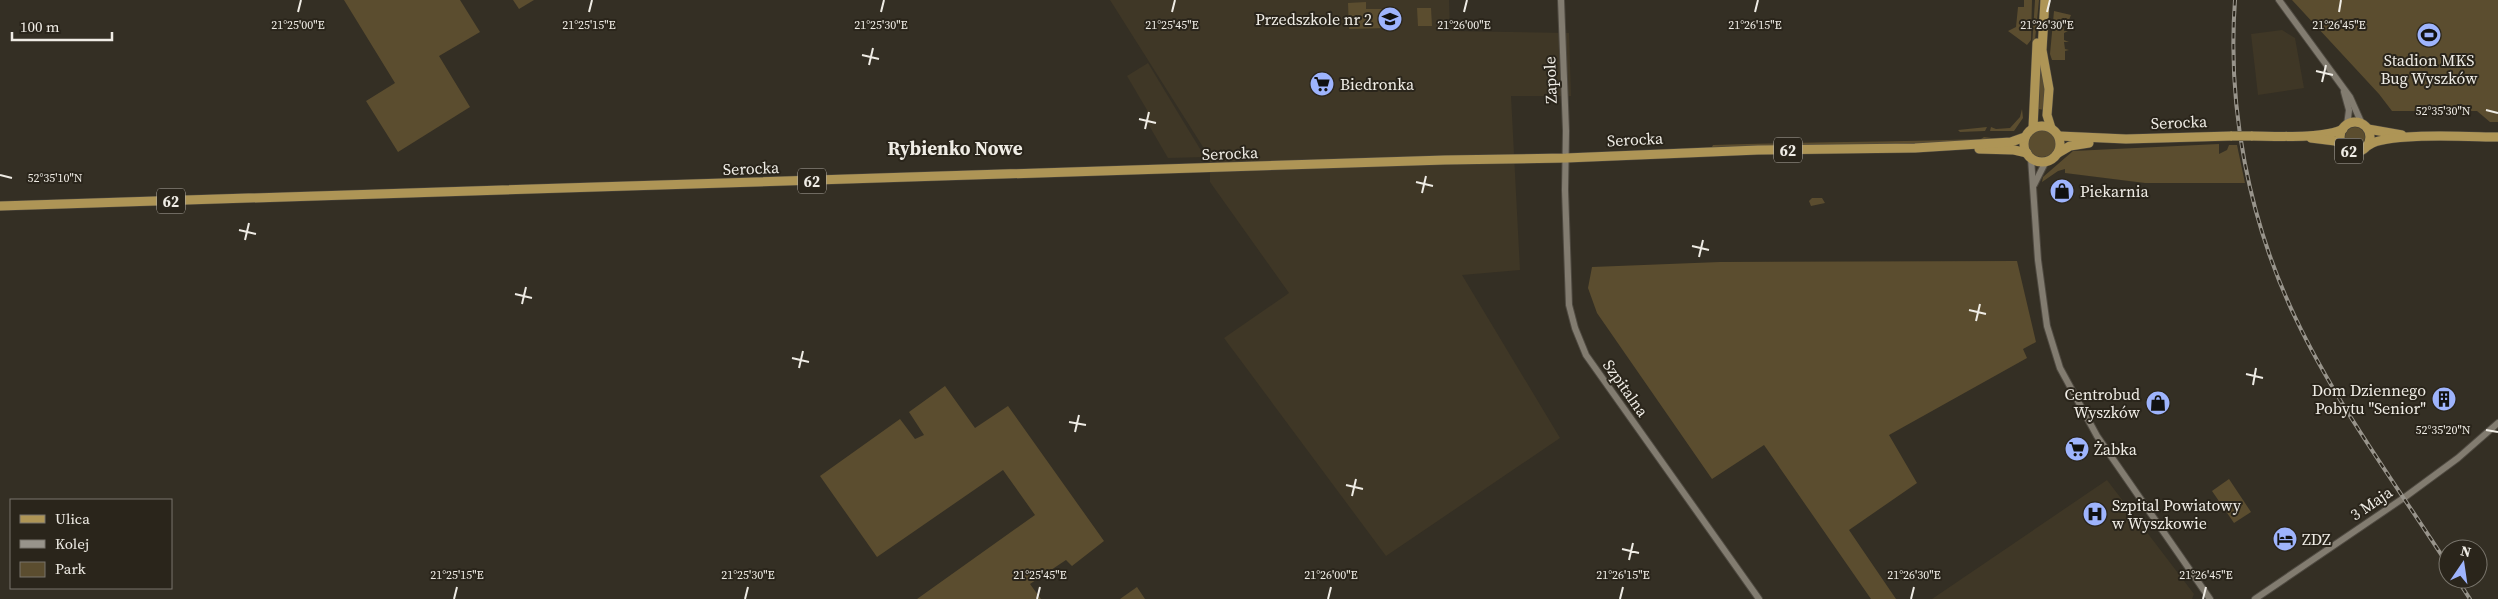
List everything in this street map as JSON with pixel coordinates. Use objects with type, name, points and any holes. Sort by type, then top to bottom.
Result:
[{"type":"main road","points":[[2033,128],[2034,73],[2041,0]]},
{"type":"main road","points":[[2045,0],[2042,50],[2049,89],[2047,115],[2051,128],[2059,136],[2058,153]]},
{"type":"main road","name":"62","points":[[2303,136],[2335,132],[2356,122],[2365,127],[2407,137]]},
{"type":"main road","points":[[2029,155],[2024,142],[2025,137],[2033,128],[2039,126],[2051,128]]},
{"type":"main road","name":"62","points":[[2342,144],[2340,136],[2345,127]]},
{"type":"main road","name":"62","points":[[2365,127],[2370,137],[2369,145]]},
{"type":"main road","name":"Serocka","points":[[2059,136],[2126,139],[2303,136]]},
{"type":"main road","name":"62","points":[[2303,136],[2335,141],[2342,144],[2349,151],[2357,152],[2376,140],[2407,137],[2498,137]]},
{"type":"main road","name":"Serocka","points":[[0,206],[1445,160],[1566,158],[1758,150],[1943,147],[2011,142],[2025,137]]},
{"type":"main road","name":"Serocka","points":[[2058,153],[2070,146],[2126,139]]},
{"type":"main road","name":"Serocka","points":[[1943,147],[2014,150],[2029,155]]},
{"type":"main road","name":"62","points":[[2029,155],[2046,162],[2058,153]]},
{"type":"street","name":"Zapole","points":[[1561,0],[1566,158]]},
{"type":"street","points":[[2279,0],[2350,97],[2365,127]]},
{"type":"street","points":[[2344,91],[2349,110],[2345,127]]},
{"type":"street","points":[[2029,155],[2034,185],[2035,232],[2047,326],[2060,368],[2097,436],[2210,599]]},
{"type":"street","name":"Szpitalna","points":[[1566,158],[1565,190],[1569,304],[1575,328],[1586,355],[1759,599]]},
{"type":"street","points":[[2034,185],[2046,162]]},
{"type":"street","name":"3 Maja","points":[[2255,599],[2458,458],[2498,423]]},
{"type":"shaded area","points":[[1110,0],[1449,0],[1450,31],[1569,33],[1571,96],[1511,96],[1520,270],[1462,275],[1560,438],[1386,556],[1224,338],[1289,293],[1210,182],[1210,158]]},
{"type":"shaded area","points":[[2282,30],[2295,38],[2304,88],[2258,95],[2251,34]]},
{"type":"shaded area","points":[[1148,63],[1205,157],[1168,158],[1147,122],[1147,110],[1127,76]]},
{"type":"shaded area","name":"Szpital Powiatowy w Wyszkowie","points":[[2107,480],[2194,594],[2192,599],[1932,599]]},
{"type":"green space","points":[[344,0],[460,0],[480,32],[439,56],[470,107],[398,152],[366,101],[395,83]]},
{"type":"green space","points":[[513,0],[534,0],[519,9]]},
{"type":"green space","points":[[2024,0],[2032,0],[2031,40],[2027,45],[2008,31],[2016,27],[2018,7],[2024,7]]},
{"type":"green space","points":[[2035,0],[2039,0],[2035,40],[2032,47]]},
{"type":"green space","points":[[2292,0],[2498,0],[2498,122],[2490,122],[2477,111],[2392,111],[2379,94]]},
{"type":"green space","points":[[1366,2],[1366,9],[1386,9],[1386,28],[1349,29],[1348,3]]},
{"type":"green space","points":[[1417,8],[1431,8],[1432,26],[1418,26]]},
{"type":"green space","points":[[2054,11],[2071,15],[2069,20],[2063,21],[2064,31],[2068,31],[2064,33],[2064,40],[2069,42],[2064,42],[2065,49],[2069,50],[2065,51],[2065,60],[2052,60],[2050,54]]},
{"type":"green space","points":[[2040,65],[2045,85],[2044,110],[2039,109]]},
{"type":"green space","points":[[2022,109],[2023,118],[2014,131],[1990,131],[1991,127],[1996,129],[2010,128],[2020,117]]},
{"type":"green space","points":[[1987,127],[1985,131],[1960,132],[1958,130]]},
{"type":"green space","points":[[2351,127],[2359,127],[2365,133],[2365,141],[2359,147],[2351,147],[2345,141],[2345,133]]},
{"type":"green space","points":[[2042,129],[2052,133],[2056,143],[2052,153],[2042,157],[2032,153],[2028,143],[2032,133]]},
{"type":"green space","points":[[1984,137],[1999,139],[1941,143],[1712,147],[1713,145],[1981,139]]},
{"type":"green space","points":[[2219,144],[2219,154],[2227,150],[2229,145],[2237,145],[2245,183],[2145,183],[2065,173],[2065,169],[2058,171],[2042,182],[2043,177],[2073,151]]},
{"type":"green space","points":[[1812,198],[1822,198],[1825,203],[1811,206],[1809,201]]},
{"type":"green space","points":[[2017,261],[2036,342],[2023,349],[2027,358],[1889,435],[1917,483],[1849,530],[1896,599],[1871,599],[1764,445],[1712,479],[1597,313],[1588,288],[1592,267],[1720,262]]},
{"type":"green space","points":[[945,386],[975,428],[1008,406],[1104,541],[1072,566],[1066,560],[1030,584],[1041,599],[917,599],[1035,515],[1003,470],[877,557],[820,476],[900,419],[915,439],[924,435],[909,412]]},
{"type":"green space","points":[[2229,479],[2251,512],[2234,523],[2212,491]]},
{"type":"green space","points":[[1137,587],[1145,599],[1120,599]]},
{"type":"railway","points":[[2235,0],[2233,41],[2238,122],[2254,203],[2265,242],[2279,280],[2295,317],[2329,381],[2367,443],[2438,550]]},
{"type":"railway","points":[[2464,589],[2470,599]]},
{"type":"place","name":"Przedszkole nr 2","points":[[1390,19]]},
{"type":"place","name":"Stadion MKS Bug Wyszków","points":[[2429,35]]},
{"type":"place","name":"Biedronka","points":[[1322,84]]},
{"type":"place","name":"Piekarnia","points":[[2062,191]]},
{"type":"place","name":"Dom Dziennego Pobytu \"Senior\"","points":[[2444,399]]},
{"type":"place","name":"Centrobud Wyszków","points":[[2158,403]]},
{"type":"place","name":"Żabka","points":[[2077,449]]},
{"type":"place","name":"Szpital Powiatowy w Wyszkowie","points":[[2095,514]]},
{"type":"place","name":"ZDZ","points":[[2285,539]]},
{"type":"district","name":"Rybienko Nowe","points":[[955,148]]}]
